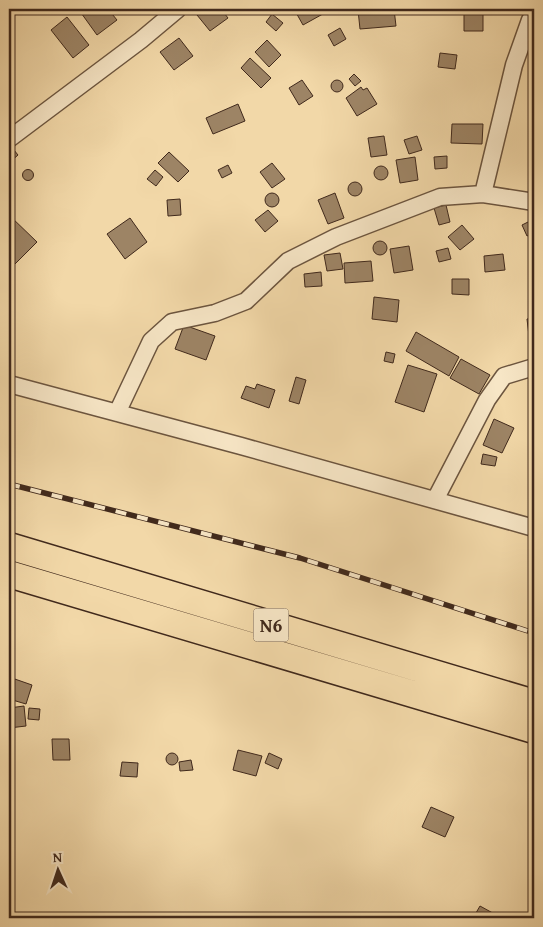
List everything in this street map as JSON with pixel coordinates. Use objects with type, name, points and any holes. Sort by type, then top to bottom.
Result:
[{"type":"highway","name":"N6","points":[[9,546],[534,703]]},
{"type":"highway","name":"N6","points":[[9,574],[534,730]]},
{"type":"street","points":[[9,139],[141,40],[178,9]]},
{"type":"street","points":[[483,194],[514,65],[530,20],[534,16]]},
{"type":"street","points":[[117,413],[151,341],[172,322],[215,313],[246,301],[288,261],[336,237],[440,197],[483,194],[534,202]]},
{"type":"street","points":[[435,500],[487,400],[504,376],[534,367]]},
{"type":"street","points":[[9,384],[534,528]]},
{"type":"building","points":[[108,9],[117,20],[97,35],[79,10]]},
{"type":"building","points":[[205,9],[221,9],[228,18],[210,31],[197,15]]},
{"type":"building","points":[[294,9],[330,9],[330,10],[303,25]]},
{"type":"building","points":[[394,9],[396,26],[360,29],[358,10]]},
{"type":"building","points":[[464,10],[483,10],[483,31],[464,31]]},
{"type":"building","points":[[272,14],[283,23],[276,31],[266,22]]},
{"type":"building","points":[[67,17],[89,45],[73,58],[51,30]]},
{"type":"building","points":[[340,28],[346,39],[334,46],[328,35]]},
{"type":"building","points":[[179,38],[193,56],[174,70],[160,52]]},
{"type":"building","points":[[267,40],[281,55],[269,67],[255,52]]},
{"type":"building","points":[[440,53],[457,55],[455,69],[438,67]]},
{"type":"building","points":[[250,58],[271,78],[261,88],[241,68]]},
{"type":"building","points":[[354,74],[361,81],[355,86],[349,79]]},
{"type":"building","points":[[302,80],[313,96],[299,105],[289,88]]},
{"type":"building","points":[[335,80],[339,80],[343,86],[339,92],[335,92],[331,88],[331,84]]},
{"type":"building","points":[[361,87],[363,90],[367,88],[377,104],[357,116],[346,98]]},
{"type":"building","points":[[238,104],[245,121],[213,134],[206,118]]},
{"type":"building","points":[[452,124],[483,124],[482,144],[451,143]]},
{"type":"building","points":[[384,136],[387,155],[371,157],[368,138]]},
{"type":"building","points":[[417,136],[422,150],[409,154],[404,140]]},
{"type":"building","points":[[9,144],[18,155],[9,163]]},
{"type":"building","points":[[169,152],[189,171],[178,182],[158,163]]},
{"type":"building","points":[[447,156],[447,168],[435,169],[434,157]]},
{"type":"building","points":[[415,157],[418,180],[400,183],[396,160]]},
{"type":"building","points":[[272,163],[285,179],[272,188],[260,172]]},
{"type":"building","points":[[228,165],[232,173],[222,178],[218,170]]},
{"type":"building","points":[[381,166],[386,168],[388,173],[386,178],[381,180],[376,178],[374,173],[376,168]]},
{"type":"building","points":[[28,169],[34,175],[28,181],[22,175]]},
{"type":"building","points":[[155,170],[163,177],[156,186],[147,179]]},
{"type":"building","points":[[355,182],[360,184],[362,189],[360,194],[355,196],[350,194],[348,189],[350,184]]},
{"type":"building","points":[[269,193],[275,193],[279,200],[275,207],[269,207],[265,203],[265,197]]},
{"type":"building","points":[[335,193],[344,218],[328,224],[318,200]]},
{"type":"building","points":[[180,199],[181,215],[168,216],[167,200]]},
{"type":"building","points":[[446,205],[450,222],[439,225],[434,208]]},
{"type":"building","points":[[268,210],[278,221],[265,232],[255,220]]},
{"type":"building","points":[[9,215],[37,242],[9,270]]},
{"type":"building","points":[[130,218],[147,242],[125,259],[107,234]]},
{"type":"building","points":[[534,219],[534,233],[527,236],[522,225]]},
{"type":"building","points":[[462,225],[474,239],[460,250],[448,237]]},
{"type":"building","points":[[377,241],[383,241],[387,248],[383,255],[377,255],[373,251],[373,245]]},
{"type":"building","points":[[409,246],[413,270],[394,273],[390,249]]},
{"type":"building","points":[[448,248],[451,259],[439,262],[436,251]]},
{"type":"building","points":[[340,253],[343,269],[327,271],[324,255]]},
{"type":"building","points":[[503,254],[505,270],[485,272],[484,256]]},
{"type":"building","points":[[371,261],[373,281],[345,283],[344,263]]},
{"type":"building","points":[[321,272],[322,286],[305,287],[304,274]]},
{"type":"building","points":[[452,279],[469,279],[469,295],[452,294]]},
{"type":"building","points":[[374,297],[399,300],[397,322],[372,319]]},
{"type":"building","points":[[534,318],[534,335],[529,336],[527,319]]},
{"type":"building","points":[[184,325],[215,336],[206,360],[175,349]]},
{"type":"building","points":[[416,332],[459,357],[449,376],[406,351]]},
{"type":"building","points":[[386,352],[395,354],[393,363],[384,361]]},
{"type":"building","points":[[461,359],[490,375],[479,394],[450,378]]},
{"type":"building","points":[[408,365],[437,374],[424,412],[395,402]]},
{"type":"building","points":[[296,377],[306,380],[299,404],[289,401]]},
{"type":"building","points":[[257,384],[275,390],[269,408],[241,398],[246,386],[255,389]]},
{"type":"building","points":[[494,419],[514,428],[502,453],[483,445]]},
{"type":"building","points":[[483,454],[497,457],[495,466],[481,464]]},
{"type":"building","points":[[9,677],[32,685],[26,704],[9,699]]},
{"type":"building","points":[[24,706],[26,726],[9,728],[9,708]]},
{"type":"building","points":[[29,708],[40,709],[39,720],[28,719]]},
{"type":"building","points":[[52,739],[69,739],[70,760],[53,760]]},
{"type":"building","points":[[238,750],[262,756],[256,776],[233,770]]},
{"type":"building","points":[[170,753],[174,753],[178,759],[174,765],[170,765],[166,761],[166,757]]},
{"type":"building","points":[[269,753],[282,759],[278,769],[265,763]]},
{"type":"building","points":[[191,760],[193,770],[180,771],[179,762]]},
{"type":"building","points":[[122,762],[138,763],[137,777],[120,776]]},
{"type":"building","points":[[431,807],[454,817],[445,837],[422,827]]},
{"type":"building","points":[[480,906],[500,917],[500,918],[473,918]]},
{"type":"railway","points":[[9,484],[300,558],[534,633]]}]
